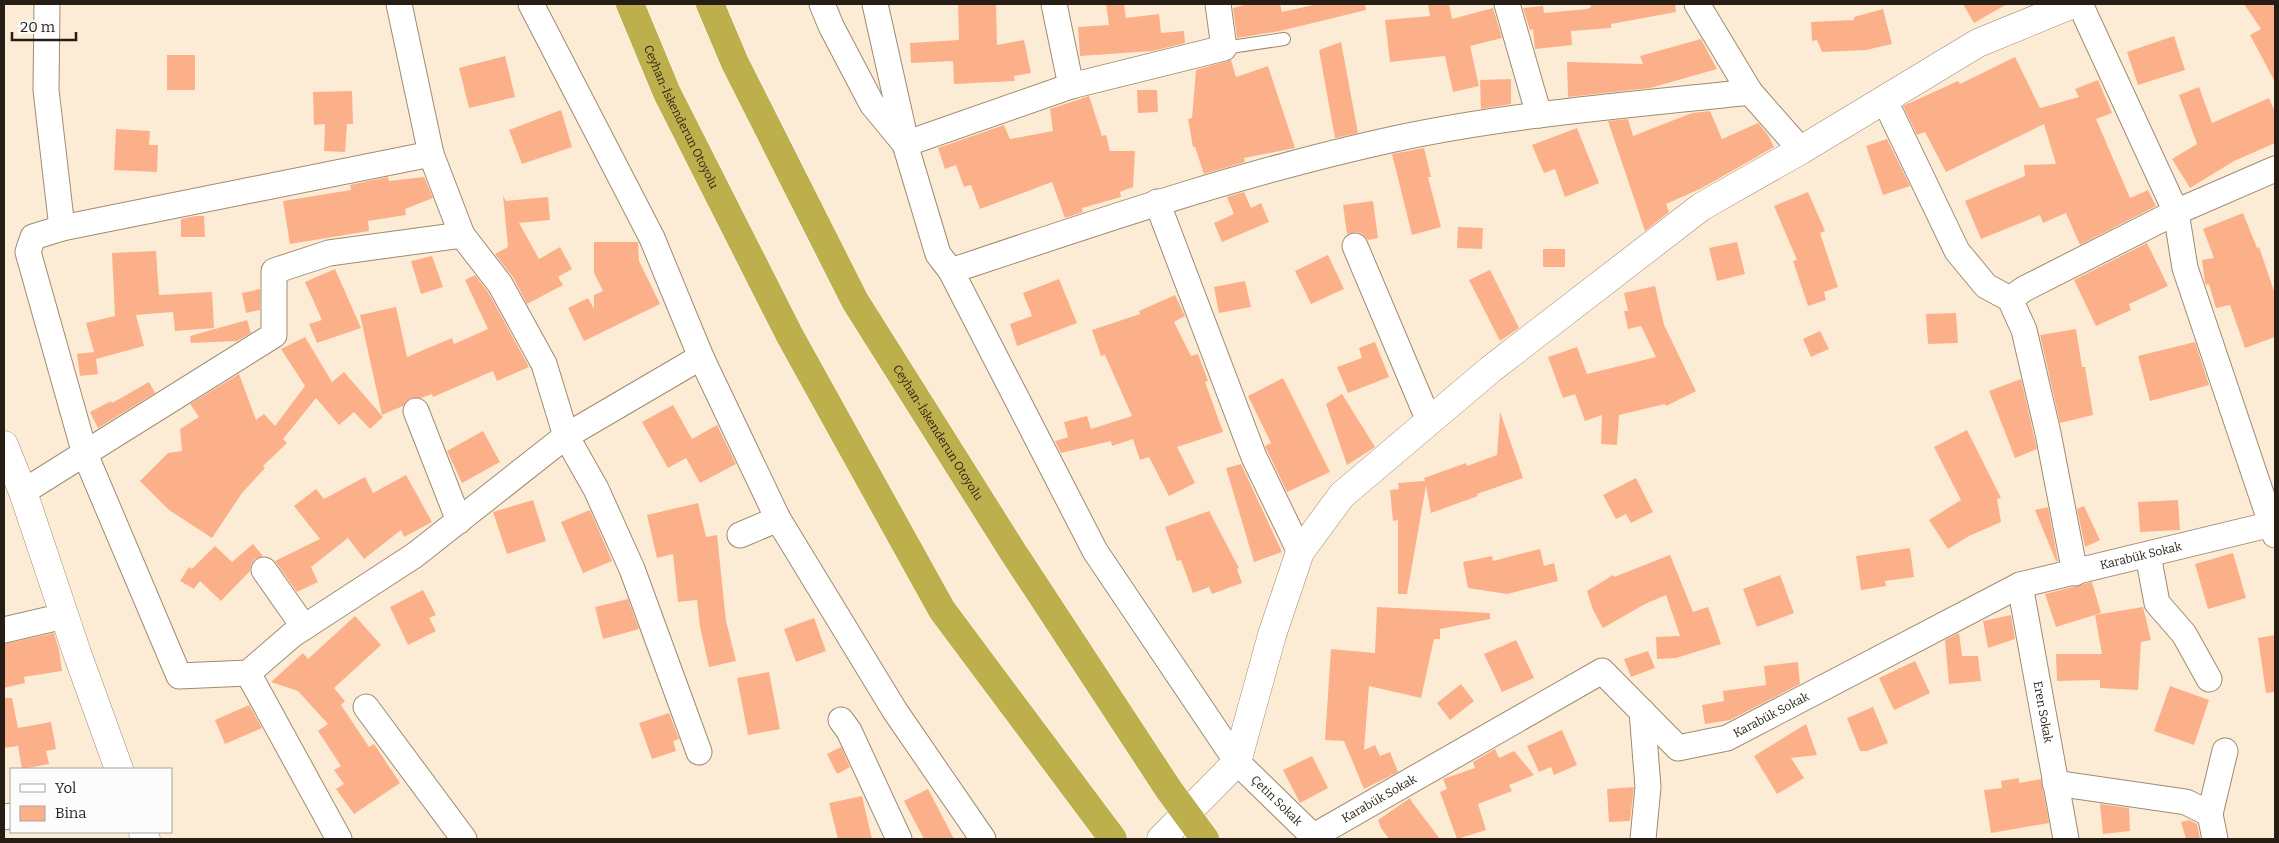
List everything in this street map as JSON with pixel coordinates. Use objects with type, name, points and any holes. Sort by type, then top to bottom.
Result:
[{"type":"highway","points":[[614,4],[659,102],[790,336]]},
{"type":"highway","name":"Ceyhan-İskenderun Otoyolu","points":[[630,4],[668,93],[790,336],[942,610],[1111,837]]},
{"type":"highway","name":"Ceyhan-İskenderun Otoyolu","points":[[710,4],[735,63],[855,301],[1013,552],[1169,790],[1205,839]]},
{"type":"street","points":[[47,4],[46,90],[62,228]]},
{"type":"street","points":[[399,4],[431,154],[462,235],[500,284],[544,364],[566,436],[596,489],[632,569],[699,752]]},
{"type":"street","points":[[531,4],[652,238],[701,357],[778,519],[895,711],[983,839]]},
{"type":"street","points":[[822,4],[831,26],[872,104],[904,144]]},
{"type":"street","points":[[875,4],[903,129],[904,144]]},
{"type":"street","points":[[1054,4],[1071,86]]},
{"type":"street","points":[[904,144],[1071,86],[1224,48],[1218,4]]},
{"type":"street","points":[[1507,4],[1539,115]]},
{"type":"street","points":[[1697,4],[1750,92],[1801,150]]},
{"type":"street","points":[[1161,839],[1237,762],[1272,636],[1300,552],[1342,495],[1491,369],[1700,207],[1801,150],[1978,43],[2073,4]]},
{"type":"street","points":[[2080,4],[2176,212],[2185,268],[2273,530]]},
{"type":"street","points":[[951,271],[1157,202],[1281,167],[1395,139],[1539,115],[1750,92]]},
{"type":"street","points":[[1884,99],[1957,251],[1986,286],[2010,299],[2024,330],[2048,433],[2075,573]]},
{"type":"street","name":"Çetin Sokak","points":[[904,144],[938,254],[951,271],[1095,551],[1237,762],[1315,838]]},
{"type":"street","points":[[431,154],[62,228],[34,237],[28,252],[85,454],[179,676],[248,673],[304,627],[415,555],[566,436],[701,357]]},
{"type":"street","points":[[2010,299],[2024,288],[2176,212],[2275,169]]},
{"type":"street","points":[[1157,202],[1254,457],[1300,552]]},
{"type":"street","points":[[23,492],[274,335],[274,271],[329,253],[462,235]]},
{"type":"street","points":[[1355,246],[1429,421]]},
{"type":"street","points":[[416,411],[459,521]]},
{"type":"street","points":[[5,453],[23,492],[64,616],[120,768]]},
{"type":"street","points":[[740,535],[778,519]]},
{"type":"street","name":"Karabük Sokak","points":[[1315,838],[1602,671],[1678,748],[1727,738],[2020,585],[2148,555],[2273,530]]},
{"type":"street","points":[[2148,555],[2157,603],[2184,634],[2209,679]]},
{"type":"street","points":[[264,570],[304,627]]},
{"type":"street","name":"Eren Sokak","points":[[2020,585],[2066,839]]},
{"type":"street","points":[[4,630],[64,616]]},
{"type":"street","points":[[248,673],[339,839]]},
{"type":"street","points":[[366,707],[464,839]]},
{"type":"street","points":[[1642,711],[1648,787],[1643,839]]},
{"type":"street","points":[[841,720],[849,731],[899,839]]},
{"type":"street","points":[[2215,839],[2210,814],[2225,751]]},
{"type":"street","points":[[2055,783],[2186,802],[2210,814]]},
{"type":"lane","points":[[1224,48],[1284,38]]},
{"type":"building","points":[[958,4],[996,4],[997,45],[1024,40],[1031,73],[1014,76],[1015,81],[954,84],[953,61],[911,63],[910,43],[959,40]]},
{"type":"building","points":[[1106,4],[1124,4],[1126,18],[1159,14],[1161,33],[1184,31],[1185,43],[1153,51],[1080,56],[1078,27],[1109,25]]},
{"type":"building","points":[[1248,4],[1280,4],[1282,12],[1318,4],[1365,4],[1366,10],[1280,31],[1237,38],[1233,8]]},
{"type":"building","points":[[1428,4],[1449,4],[1452,19],[1493,8],[1502,38],[1470,46],[1479,86],[1453,92],[1445,56],[1390,62],[1385,20],[1430,16]]},
{"type":"building","points":[[1591,4],[1675,4],[1676,12],[1611,24],[1611,28],[1571,31],[1572,45],[1535,49],[1533,29],[1530,30],[1523,8],[1543,6],[1544,13],[1587,9],[1591,7]]},
{"type":"building","points":[[1963,4],[2007,4],[1974,23]]},
{"type":"building","points":[[2244,4],[2275,4],[2275,82],[2250,35],[2261,29]]},
{"type":"building","points":[[1883,9],[1892,44],[1866,50],[1822,52],[1817,40],[1812,41],[1811,22],[1854,20],[1854,17]]},
{"type":"building","points":[[2174,36],[2185,70],[2138,85],[2127,52]]},
{"type":"building","points":[[1701,39],[1717,69],[1650,88],[1568,97],[1567,62],[1643,64],[1640,56]]},
{"type":"building","points":[[1341,42],[1358,133],[1335,138],[1319,50]]},
{"type":"building","points":[[167,55],[195,55],[195,90],[167,90]]},
{"type":"building","points":[[505,56],[515,97],[469,108],[459,68]]},
{"type":"building","points":[[2015,57],[2040,108],[2079,97],[2075,89],[2098,80],[2112,113],[2096,119],[2130,198],[2148,190],[2156,206],[2080,245],[2066,213],[2043,223],[2040,215],[1981,239],[1965,201],[2025,176],[2024,165],[2056,164],[2044,124],[1946,172],[1925,132],[1917,135],[1903,106],[1958,81],[1960,84]]},
{"type":"building","points":[[1231,60],[1236,77],[1268,66],[1295,148],[1244,158],[1245,162],[1204,174],[1195,147],[1193,147],[1188,119],[1192,118],[1196,70]]},
{"type":"building","points":[[1511,79],[1511,104],[1481,109],[1480,80]]},
{"type":"building","points":[[2199,87],[2212,123],[2269,98],[2275,112],[2275,143],[2234,161],[2190,188],[2172,159],[2197,144],[2179,95]]},
{"type":"building","points":[[1137,90],[1157,90],[1158,112],[1138,113]]},
{"type":"building","points":[[352,91],[353,124],[347,124],[345,152],[324,151],[325,124],[314,125],[313,92]]},
{"type":"building","points":[[1089,96],[1102,136],[1106,135],[1110,151],[1135,151],[1133,187],[1120,192],[1121,197],[1082,208],[1083,212],[1065,218],[1052,182],[980,209],[971,185],[964,187],[956,165],[945,169],[938,148],[1004,125],[1010,139],[1053,131],[1050,109]]},
{"type":"building","points":[[561,110],[572,147],[522,164],[509,130]]},
{"type":"building","points":[[1710,111],[1722,139],[1758,123],[1768,135],[1774,147],[1702,188],[1666,204],[1669,212],[1645,231],[1608,121],[1628,119],[1633,136],[1692,113]]},
{"type":"building","points":[[1577,128],[1599,183],[1565,197],[1555,169],[1544,173],[1532,145]]},
{"type":"building","points":[[116,129],[150,131],[149,145],[158,145],[157,172],[114,170]]},
{"type":"building","points":[[1887,139],[1910,186],[1883,195],[1866,146]]},
{"type":"building","points":[[1424,148],[1431,177],[1428,177],[1441,227],[1412,235],[1392,154]]},
{"type":"building","points":[[388,177],[389,181],[424,177],[433,198],[405,209],[406,215],[368,221],[369,231],[290,244],[283,201],[351,190],[350,185]]},
{"type":"building","points":[[1244,192],[1251,208],[1261,203],[1269,222],[1222,242],[1214,223],[1234,214],[1227,197]]},
{"type":"building","points":[[1808,192],[1825,231],[1820,233],[1838,287],[1824,292],[1826,300],[1808,306],[1793,261],[1797,260],[1774,206]]},
{"type":"building","points":[[503,196],[506,201],[548,197],[550,220],[519,223],[539,259],[560,247],[572,269],[558,277],[563,285],[527,304],[513,277],[495,254],[508,247]]},
{"type":"building","points":[[1373,201],[1378,238],[1368,240],[1363,234],[1357,232],[1347,234],[1343,205]]},
{"type":"building","points":[[2243,213],[2257,248],[2259,247],[2275,294],[2275,337],[2245,348],[2230,305],[2216,308],[2209,284],[2206,285],[2205,282],[2202,260],[2214,258],[2203,229]]},
{"type":"building","points":[[204,216],[205,237],[181,237],[181,219]]},
{"type":"building","points":[[1458,227],[1483,228],[1482,249],[1457,248]]},
{"type":"building","points":[[594,242],[638,242],[639,261],[660,304],[584,341],[568,308],[588,298],[594,309],[594,295],[603,291],[594,273]]},
{"type":"building","points":[[1737,242],[1745,274],[1717,281],[1709,248]]},
{"type":"building","points":[[2147,243],[2168,286],[2129,304],[2131,310],[2096,326],[2074,280]]},
{"type":"building","points":[[1543,249],[1565,249],[1565,267],[1543,267]]},
{"type":"building","points":[[156,251],[159,295],[212,292],[214,328],[175,331],[173,312],[136,315],[144,346],[96,359],[98,374],[80,376],[77,354],[94,352],[86,323],[115,316],[112,253]]},
{"type":"building","points":[[1328,255],[1344,289],[1311,304],[1295,271]]},
{"type":"building","points":[[432,256],[443,287],[421,294],[411,261]]},
{"type":"building","points":[[335,269],[361,328],[317,343],[309,324],[322,320],[305,282]]},
{"type":"building","points":[[1490,270],[1519,328],[1500,341],[1469,280]]},
{"type":"building","points":[[475,275],[488,292],[529,367],[497,381],[493,371],[433,397],[432,394],[421,398],[411,398],[403,406],[382,415],[360,315],[396,307],[407,357],[452,338],[454,344],[488,329],[465,280]]},
{"type":"building","points":[[1059,279],[1077,323],[1017,346],[1010,324],[1032,316],[1023,293]]},
{"type":"building","points":[[1245,281],[1251,307],[1219,313],[1214,287]]},
{"type":"building","points":[[1655,286],[1664,325],[1696,391],[1666,406],[1665,404],[1619,415],[1617,445],[1601,444],[1602,415],[1585,421],[1575,394],[1563,398],[1548,357],[1577,347],[1587,374],[1656,357],[1641,326],[1628,329],[1624,311],[1628,311],[1624,293]]},
{"type":"building","points":[[260,289],[260,310],[246,313],[242,293]]},
{"type":"building","points":[[1175,295],[1185,316],[1174,322],[1191,356],[1198,354],[1208,381],[1205,382],[1223,432],[1177,447],[1195,483],[1169,496],[1149,457],[1140,460],[1133,439],[1112,446],[1111,441],[1061,453],[1055,441],[1068,437],[1064,422],[1087,416],[1091,429],[1132,416],[1105,355],[1101,356],[1092,330],[1140,314],[1139,311]]},
{"type":"building","points":[[1956,313],[1958,343],[1928,344],[1926,314]]},
{"type":"building","points":[[247,320],[251,333],[237,341],[191,343],[190,336]]},
{"type":"building","points":[[2076,329],[2093,415],[2060,423],[2040,335]]},
{"type":"building","points":[[1820,331],[1829,349],[1811,357],[1803,339]]},
{"type":"building","points":[[305,337],[332,382],[344,372],[383,417],[370,429],[354,412],[339,425],[316,398],[283,439],[287,443],[263,466],[265,468],[242,493],[212,538],[169,510],[140,481],[168,453],[182,451],[180,429],[199,417],[190,404],[239,374],[256,420],[264,414],[275,426],[305,386],[281,349]]},
{"type":"building","points":[[1375,342],[1389,377],[1348,393],[1337,367],[1362,358],[1359,348]]},
{"type":"building","points":[[2195,342],[2209,385],[2150,401],[2138,356]]},
{"type":"building","points":[[1283,378],[1330,472],[1287,492],[1265,446],[1271,443],[1248,396]]},
{"type":"building","points":[[2021,379],[2037,449],[2015,458],[1989,391]]},
{"type":"building","points":[[149,382],[155,393],[98,428],[90,412],[111,401],[112,403]]},
{"type":"building","points":[[1342,394],[1375,447],[1347,465],[1326,404]]},
{"type":"building","points":[[673,405],[692,439],[717,425],[736,464],[700,483],[686,458],[668,468],[642,422]]},
{"type":"building","points":[[1500,412],[1523,478],[1431,513],[1426,486],[1407,594],[1398,594],[1398,520],[1393,521],[1390,490],[1399,489],[1398,483],[1425,481],[1424,478],[1466,463],[1467,466],[1497,455]]},
{"type":"building","points":[[1967,430],[2001,498],[1997,499],[2001,522],[1969,536],[1948,549],[1929,520],[1961,500],[1934,447]]},
{"type":"building","points":[[483,431],[500,462],[462,483],[447,451]]},
{"type":"building","points":[[1241,464],[1282,552],[1254,562],[1226,468]]},
{"type":"building","points":[[406,475],[432,522],[404,537],[401,530],[364,559],[348,538],[311,567],[318,582],[297,592],[275,561],[320,539],[294,506],[316,489],[324,499],[365,477],[373,493]]},
{"type":"building","points":[[1636,478],[1653,512],[1631,523],[1626,514],[1616,519],[1603,495]]},
{"type":"building","points":[[533,500],[546,541],[507,554],[493,512]]},
{"type":"building","points":[[2178,500],[2180,530],[2140,532],[2138,502]]},
{"type":"building","points":[[698,503],[706,537],[717,535],[726,621],[736,661],[709,667],[700,627],[697,600],[678,602],[673,554],[657,558],[647,515]]},
{"type":"building","points":[[2084,506],[2100,540],[2085,547],[2077,509]]},
{"type":"building","points":[[2048,507],[2058,561],[2056,561],[2035,510]]},
{"type":"building","points":[[590,510],[612,561],[583,573],[561,522]]},
{"type":"building","points":[[1209,511],[1239,568],[1237,569],[1242,583],[1212,594],[1209,587],[1193,593],[1181,560],[1177,561],[1165,527]]},
{"type":"building","points":[[253,544],[263,556],[255,559],[251,564],[250,571],[221,601],[200,581],[194,589],[180,581],[189,567],[192,569],[215,546],[232,562]]},
{"type":"building","points":[[1910,548],[1914,577],[1885,581],[1886,586],[1861,590],[1856,556]]},
{"type":"building","points":[[1540,549],[1544,566],[1554,563],[1558,581],[1507,594],[1468,588],[1463,562],[1492,556],[1493,561]]},
{"type":"building","points":[[2233,553],[2246,598],[2208,609],[2195,564]]},
{"type":"building","points":[[1670,555],[1693,612],[1708,607],[1721,644],[1676,658],[1657,659],[1656,637],[1680,636],[1666,595],[1645,604],[1603,628],[1593,610],[1587,591],[1613,575],[1614,577]]},
{"type":"building","points":[[1780,575],[1794,613],[1757,627],[1743,589]]},
{"type":"building","points":[[2092,582],[2101,613],[2056,627],[2045,594]]},
{"type":"building","points":[[423,590],[436,615],[429,618],[436,631],[408,645],[390,607]]},
{"type":"building","points":[[628,599],[639,629],[603,639],[595,607]]},
{"type":"building","points":[[1377,607],[1490,613],[1490,619],[1440,629],[1440,639],[1434,639],[1421,698],[1369,686],[1364,750],[1375,745],[1380,756],[1390,752],[1398,772],[1364,789],[1344,741],[1325,740],[1331,649],[1375,653]]},
{"type":"building","points":[[2143,607],[2151,640],[2141,642],[2138,690],[2100,688],[2100,680],[2057,681],[2056,654],[2102,654],[2095,615]]},
{"type":"building","points":[[2011,615],[2015,639],[1988,648],[1983,621]]},
{"type":"building","points":[[355,616],[381,645],[334,688],[345,701],[341,705],[369,747],[374,744],[400,783],[354,814],[336,789],[344,784],[334,770],[341,766],[318,731],[328,724],[298,691],[271,682],[303,653],[308,659]]},
{"type":"building","points":[[814,618],[826,651],[796,662],[784,629]]},
{"type":"building","points":[[54,633],[62,671],[24,677],[25,683],[4,688],[4,644]]},
{"type":"building","points":[[1959,633],[1962,656],[1978,656],[1981,681],[1949,684],[1945,640]]},
{"type":"building","points":[[2275,635],[2275,692],[2266,693],[2258,638]]},
{"type":"building","points":[[1516,640],[1534,678],[1502,692],[1484,654]]},
{"type":"building","points":[[1648,651],[1655,668],[1631,677],[1624,659]]},
{"type":"building","points":[[1915,661],[1930,693],[1894,710],[1879,678]]},
{"type":"building","points":[[1798,662],[1800,684],[1730,720],[1705,724],[1702,705],[1724,701],[1723,691],[1766,685],[1764,666]]},
{"type":"building","points":[[769,672],[780,729],[748,735],[737,678]]},
{"type":"building","points":[[1461,684],[1474,701],[1450,720],[1437,703]]},
{"type":"building","points":[[2170,686],[2209,700],[2194,745],[2154,731]]},
{"type":"building","points":[[4,698],[12,698],[18,728],[51,722],[56,749],[46,751],[49,764],[22,768],[18,746],[4,748]]},
{"type":"building","points":[[249,705],[262,728],[225,744],[215,720]]},
{"type":"building","points":[[1873,707],[1888,743],[1867,751],[1860,751],[1847,718]]},
{"type":"building","points":[[669,713],[679,739],[673,741],[676,751],[652,759],[639,723]]},
{"type":"building","points":[[1806,724],[1817,755],[1791,758],[1804,778],[1777,794],[1754,756]]},
{"type":"building","points":[[1562,730],[1577,765],[1554,775],[1551,767],[1539,772],[1527,746]]},
{"type":"building","points":[[841,747],[850,767],[837,774],[827,754]]},
{"type":"building","points":[[1495,749],[1499,758],[1514,751],[1534,775],[1509,785],[1512,791],[1478,804],[1486,830],[1457,839],[1440,792],[1447,789],[1443,779],[1475,768],[1473,762]]},
{"type":"building","points":[[1312,756],[1328,788],[1300,803],[1283,770]]},
{"type":"building","points":[[2019,778],[2019,783],[2041,779],[2049,823],[1991,833],[1984,790],[2002,788],[2001,781]]},
{"type":"building","points":[[1634,787],[1630,821],[1609,822],[1607,789]]},
{"type":"building","points":[[928,789],[954,839],[924,839],[904,801]]},
{"type":"building","points":[[862,796],[872,839],[838,839],[829,803]]},
{"type":"building","points":[[1410,798],[1440,839],[1389,839],[1378,820]]},
{"type":"building","points":[[2100,804],[2129,808],[2130,831],[2103,834]]},
{"type":"building","points":[[2189,820],[2197,824],[2200,839],[2186,839],[2181,822]]}]
